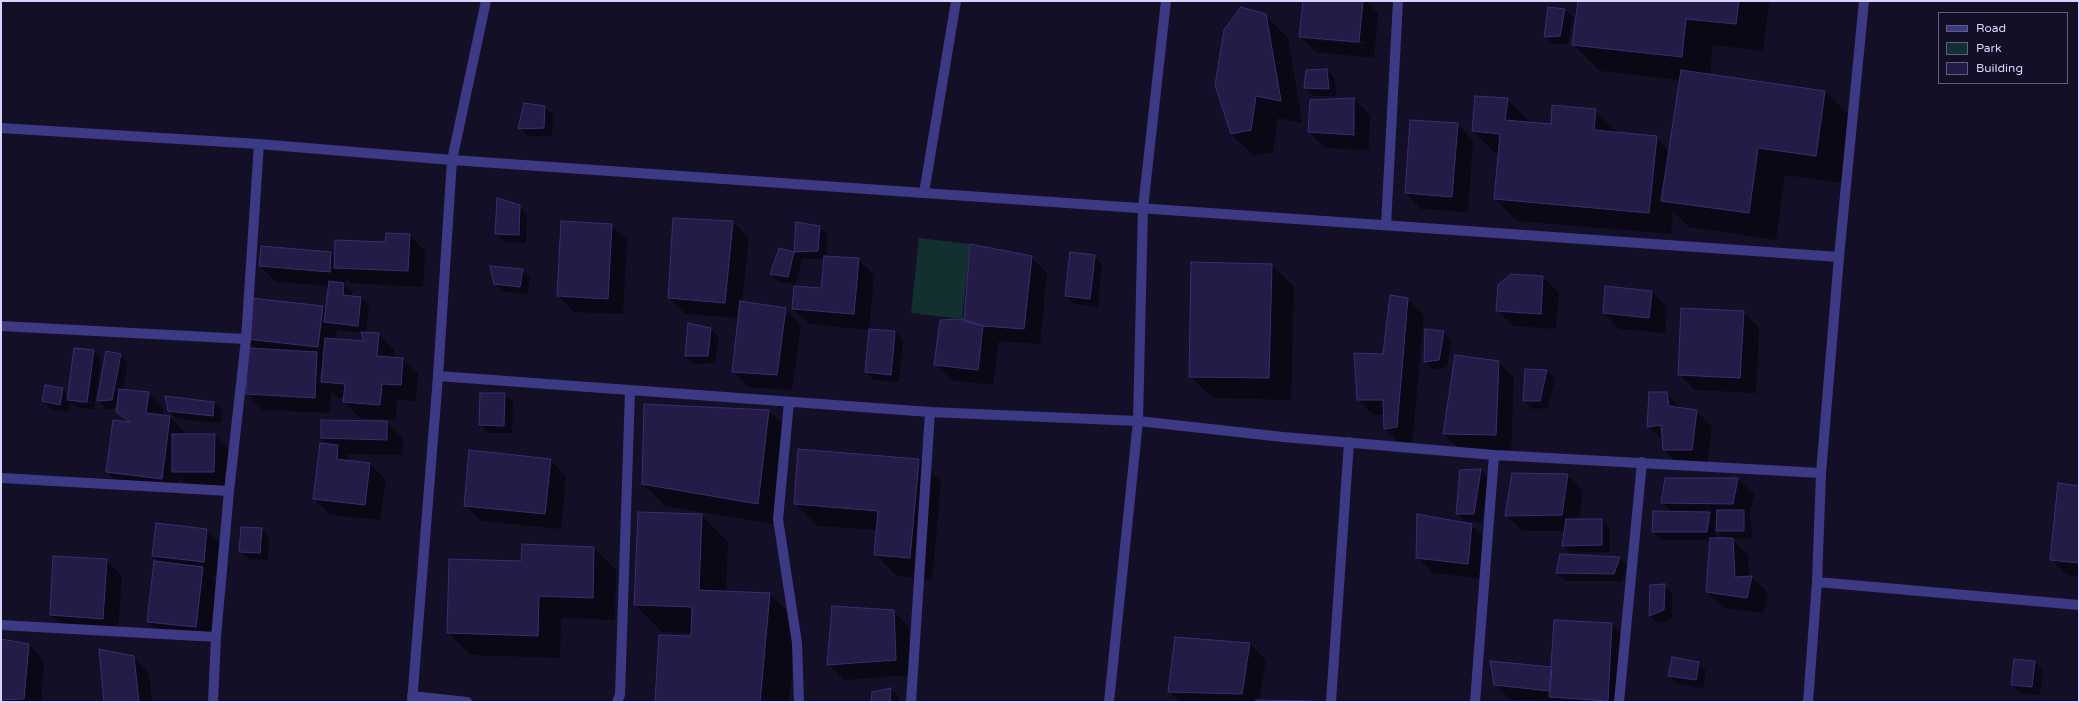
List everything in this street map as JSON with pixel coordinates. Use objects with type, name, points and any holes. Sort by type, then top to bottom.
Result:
[{"type":"street","points":[[467,702],[412,699],[438,376],[452,160],[486,1]]},
{"type":"street","points":[[924,193],[956,1]]},
{"type":"street","points":[[1109,702],[1138,421],[1143,208],[1166,1]]},
{"type":"street","points":[[1386,225],[1398,1]]},
{"type":"street","points":[[1808,702],[1817,582],[1821,472],[1839,257],[1864,1]]},
{"type":"street","points":[[1,128],[259,144],[452,160],[1839,257]]},
{"type":"street","points":[[213,702],[216,637],[229,491],[246,339],[259,144]]},
{"type":"street","points":[[1,326],[246,339]]},
{"type":"street","points":[[438,376],[930,412],[1138,421],[1282,437],[1494,455],[1821,472]]},
{"type":"street","points":[[617,702],[620,695],[630,391]]},
{"type":"street","points":[[789,402],[778,519],[797,643],[799,702]]},
{"type":"street","points":[[911,702],[930,412]]},
{"type":"street","points":[[1332,702],[1349,442]]},
{"type":"street","points":[[1475,702],[1494,455]]},
{"type":"street","points":[[1619,702],[1642,462]]},
{"type":"street","points":[[1,478],[229,491]]},
{"type":"street","points":[[1817,582],[2079,605]]},
{"type":"street","points":[[1,625],[216,637]]},
{"type":"green space","points":[[919,238],[970,244],[962,319],[911,313]]},
{"type":"building","points":[[1303,1],[1363,1],[1359,42],[1299,37]]},
{"type":"building","points":[[1578,1],[1739,1],[1736,24],[1686,19],[1682,57],[1572,45]]},
{"type":"building","points":[[1241,7],[1266,14],[1281,101],[1256,96],[1251,130],[1231,134],[1215,85],[1224,30]]},
{"type":"building","points":[[1548,7],[1565,9],[1560,36],[1544,37]]},
{"type":"building","points":[[1327,69],[1329,89],[1304,88],[1306,70]]},
{"type":"building","points":[[1681,70],[1825,91],[1816,156],[1758,148],[1749,213],[1661,201]]},
{"type":"building","points":[[1475,96],[1508,98],[1505,120],[1551,124],[1552,105],[1596,109],[1594,130],[1657,136],[1649,213],[1494,199],[1500,134],[1472,131]]},
{"type":"building","points":[[1354,98],[1354,135],[1308,132],[1310,100]]},
{"type":"building","points":[[524,103],[545,106],[544,128],[518,129]]},
{"type":"building","points":[[1410,120],[1458,123],[1452,197],[1405,193]]},
{"type":"building","points":[[497,198],[520,205],[519,235],[495,234]]},
{"type":"building","points":[[673,218],[733,221],[725,303],[668,298]]},
{"type":"building","points":[[561,221],[612,224],[608,299],[557,296]]},
{"type":"building","points":[[796,222],[820,226],[818,251],[794,252]]},
{"type":"building","points":[[386,233],[410,234],[408,271],[334,268],[335,240],[385,242]]},
{"type":"building","points":[[970,244],[1032,256],[1024,329],[983,326],[964,321]]},
{"type":"building","points":[[261,246],[331,252],[330,272],[259,266]]},
{"type":"building","points":[[779,248],[794,252],[788,277],[770,274]]},
{"type":"building","points":[[1070,252],[1095,255],[1090,299],[1065,296]]},
{"type":"building","points":[[824,256],[859,258],[854,314],[792,309],[794,286],[821,288]]},
{"type":"building","points":[[1191,262],[1272,264],[1269,378],[1189,377]]},
{"type":"building","points":[[490,266],[523,269],[520,287],[494,284]]},
{"type":"building","points":[[1511,274],[1543,276],[1541,314],[1496,311],[1498,285]]},
{"type":"building","points":[[329,281],[344,283],[343,295],[361,297],[358,326],[324,322]]},
{"type":"building","points":[[1605,286],[1652,291],[1649,318],[1603,313]]},
{"type":"building","points":[[1390,295],[1408,298],[1397,427],[1384,429],[1383,400],[1357,400],[1354,353],[1383,354]]},
{"type":"building","points":[[251,298],[323,306],[318,347],[246,339]]},
{"type":"building","points":[[740,301],[786,308],[777,375],[732,372]]},
{"type":"building","points":[[1681,308],[1744,311],[1740,378],[1678,375]]},
{"type":"building","points":[[962,319],[983,326],[978,370],[934,365],[940,320]]},
{"type":"building","points":[[688,323],[711,328],[708,356],[685,356]]},
{"type":"building","points":[[869,329],[895,331],[891,375],[865,372]]},
{"type":"building","points":[[1425,329],[1444,331],[1439,360],[1424,362]]},
{"type":"building","points":[[361,332],[379,333],[377,356],[403,358],[401,385],[382,384],[380,405],[343,402],[345,384],[321,382],[325,338],[364,341]]},
{"type":"building","points":[[74,348],[94,350],[87,402],[67,400]]},
{"type":"building","points":[[248,348],[317,352],[315,398],[246,394]]},
{"type":"building","points":[[106,351],[121,354],[112,400],[97,401]]},
{"type":"building","points":[[1455,355],[1499,361],[1496,435],[1443,434]]},
{"type":"building","points":[[1525,369],[1547,370],[1540,401],[1523,401]]},
{"type":"building","points":[[45,385],[63,388],[60,405],[42,401]]},
{"type":"building","points":[[119,389],[149,392],[146,413],[170,416],[162,479],[106,472],[113,420],[130,422],[116,412]]},
{"type":"building","points":[[1649,392],[1667,392],[1669,406],[1697,410],[1692,450],[1663,450],[1661,425],[1647,427]]},
{"type":"building","points":[[480,393],[505,393],[504,426],[479,425]]},
{"type":"building","points":[[165,396],[214,402],[213,416],[168,411]]},
{"type":"building","points":[[644,404],[769,410],[758,504],[642,484]]},
{"type":"building","points":[[321,420],[387,421],[387,440],[321,438]]},
{"type":"building","points":[[172,434],[215,434],[214,472],[172,472]]},
{"type":"building","points":[[320,443],[338,445],[337,459],[370,463],[365,505],[313,499]]},
{"type":"building","points":[[798,449],[919,459],[910,558],[874,555],[878,511],[794,504]]},
{"type":"building","points":[[469,450],[551,459],[545,514],[464,506]]},
{"type":"building","points":[[1481,469],[1474,514],[1456,514],[1460,470]]},
{"type":"building","points":[[1512,473],[1568,474],[1562,515],[1505,516]]},
{"type":"building","points":[[1665,478],[1738,478],[1733,504],[1661,503]]},
{"type":"building","points":[[2058,483],[2079,486],[2079,563],[2050,560]]},
{"type":"building","points":[[1717,510],[1744,510],[1744,531],[1716,531]]},
{"type":"building","points":[[1653,511],[1710,512],[1707,532],[1652,532]]},
{"type":"building","points":[[638,512],[702,514],[699,590],[770,593],[760,702],[655,702],[659,635],[691,636],[692,607],[634,605]]},
{"type":"building","points":[[1417,514],[1472,524],[1468,564],[1416,558]]},
{"type":"building","points":[[1566,519],[1602,519],[1602,545],[1562,546]]},
{"type":"building","points":[[156,523],[207,529],[204,562],[152,556]]},
{"type":"building","points":[[241,527],[262,528],[260,553],[239,552]]},
{"type":"building","points":[[1710,538],[1733,538],[1735,577],[1752,576],[1747,598],[1706,592]]},
{"type":"building","points":[[522,544],[594,547],[593,598],[539,596],[538,636],[447,633],[449,559],[521,561]]},
{"type":"building","points":[[1560,554],[1620,557],[1614,574],[1556,573]]},
{"type":"building","points":[[53,556],[107,559],[103,619],[50,615]]},
{"type":"building","points":[[154,561],[203,567],[196,627],[147,622]]},
{"type":"building","points":[[1665,584],[1664,610],[1649,616],[1650,585]]},
{"type":"building","points":[[832,606],[894,610],[896,660],[827,665]]},
{"type":"building","points":[[1554,620],[1612,623],[1608,701],[1549,697]]},
{"type":"building","points":[[1175,637],[1250,643],[1242,694],[1168,692]]},
{"type":"building","points":[[1,639],[29,644],[24,699],[1,700]]},
{"type":"building","points":[[99,649],[134,656],[139,702],[104,702]]},
{"type":"building","points":[[1672,657],[1699,662],[1696,680],[1668,676]]},
{"type":"building","points":[[2014,659],[2035,661],[2032,687],[2011,685]]},
{"type":"building","points":[[1490,661],[1552,667],[1550,691],[1494,685]]},
{"type":"building","points":[[891,688],[890,702],[871,702],[872,692]]},
{"type":"building","points":[[1256,700],[1313,701],[1313,702],[1256,702]]}]
